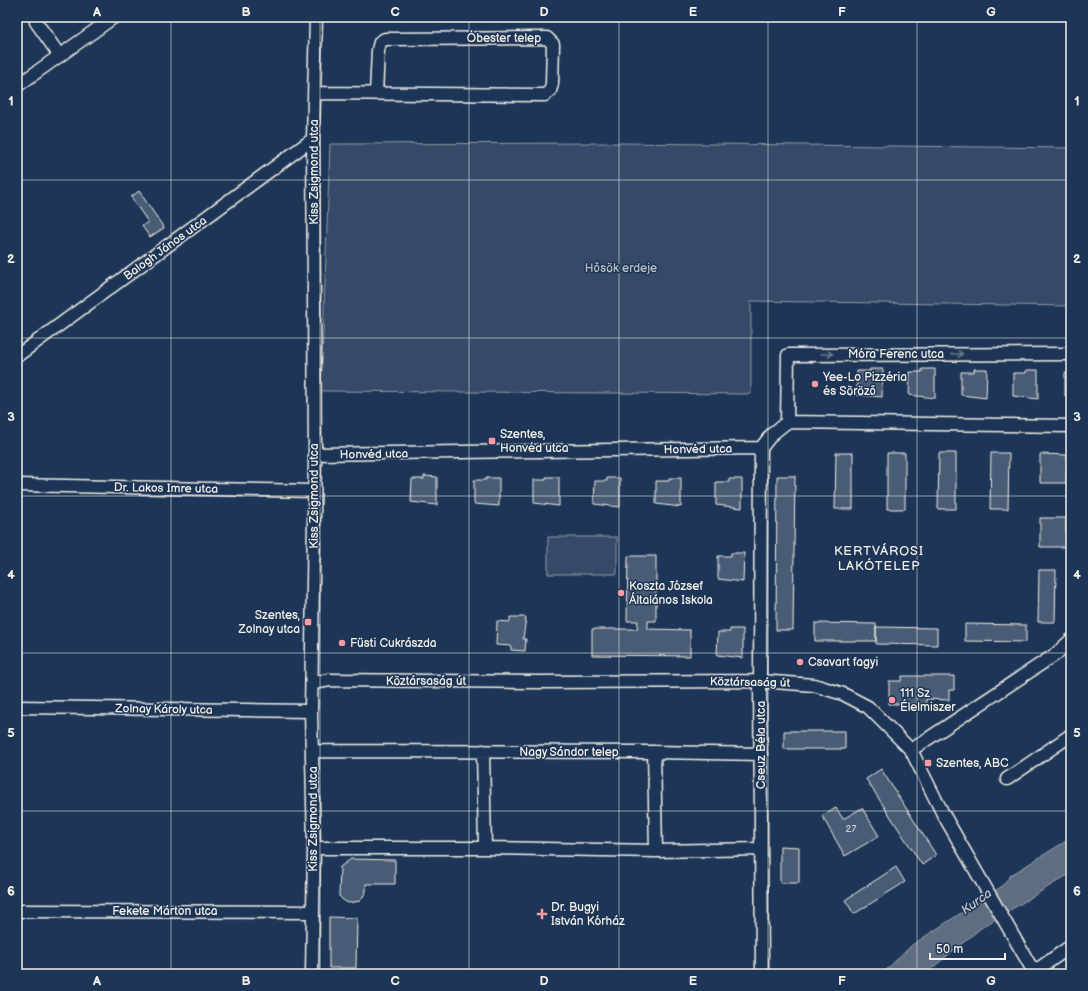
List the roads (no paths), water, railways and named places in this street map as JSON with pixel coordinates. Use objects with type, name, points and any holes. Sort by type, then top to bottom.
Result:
[{"type":"street","points":[[36,17],[36,22],[60,56]]},
{"type":"street","points":[[17,86],[114,17]]},
{"type":"street","name":"Kiss Zsigmond utca","points":[[312,974],[314,848],[311,711],[313,683],[315,454],[313,139],[316,17]]},
{"type":"street","name":"Óbester telep","points":[[315,93],[376,94],[545,95],[550,91],[552,84],[553,44],[547,38],[385,39],[380,42],[378,50],[376,94]]},
{"type":"street","name":"Balogh János utca","points":[[17,356],[313,139]]},
{"type":"street","name":"Móra Ferenc utca","points":[[787,422],[788,354],[1071,354]]},
{"type":"street","points":[[761,448],[772,434],[787,422],[1071,426]]},
{"type":"street","name":"Honvéd utca","points":[[315,454],[761,448]]},
{"type":"street","name":"Cseuz Béla utca","points":[[761,448],[760,681],[762,754],[762,969]]},
{"type":"street","name":"Dr. Lakos Imre utca","points":[[17,485],[314,491]]},
{"type":"street","points":[[911,750],[1056,654],[1071,640]]},
{"type":"street","name":"Köztársaság út","points":[[313,683],[330,680],[533,682],[760,681],[814,685],[843,694],[868,707],[911,750],[942,812],[1035,973]]},
{"type":"street","name":"Zolnay Károly utca","points":[[17,707],[311,711]]},
{"type":"street","points":[[1007,778],[1071,735]]},
{"type":"street","name":"Nagy Sándor telep","points":[[312,751],[654,752],[762,754]]},
{"type":"street","points":[[483,751],[485,848]]},
{"type":"street","points":[[654,752],[656,851]]},
{"type":"street","points":[[314,848],[485,848],[656,851],[761,849]]},
{"type":"street","name":"Fekete Márton utca","points":[[17,911],[312,912]]},
{"type":"street","points":[[1035,973],[1071,946]]},
{"type":"place","name":"Yee-Lo Pizzéria és Söröző","points":[[815,384]]},
{"type":"place","name":"Szentes, Honvéd utca","points":[[492,441]]},
{"type":"place","name":"Koszta József Általános Iskola","points":[[621,593]]},
{"type":"place","name":"Szentes, Zolnay utca","points":[[308,622]]},
{"type":"place","name":"Füsti Cukrászda","points":[[342,643]]},
{"type":"place","name":"Csavart fagyi","points":[[800,662]]},
{"type":"place","name":"111 Sz Élelmiszer","points":[[892,700]]},
{"type":"place","name":"Szentes, ABC","points":[[928,763]]},
{"type":"place","name":"Dr. Bugyi István Kórház","points":[[542,914]]},
{"type":"district","name":"KERTVÁROSI LAKÓTELEP","points":[[879,558]]},
{"type":"park label","name":"Hősök erdeje","points":[[621,268]]},
{"type":"water label","name":"Kurca","points":[[976,901]]}]
